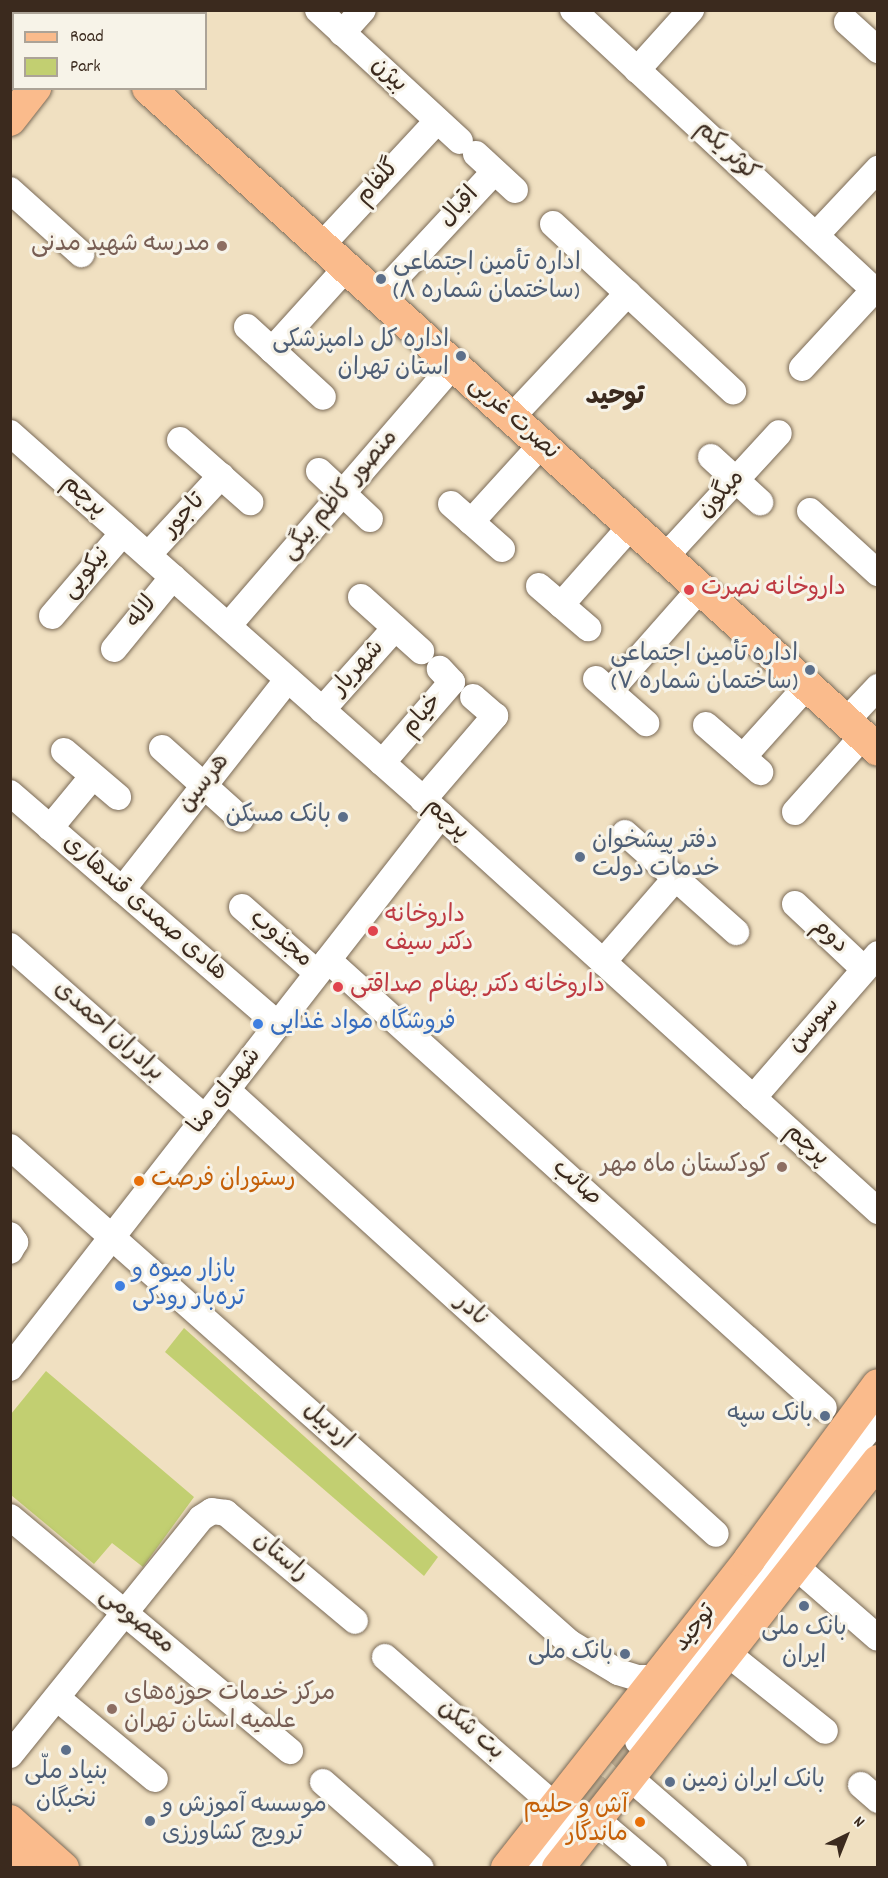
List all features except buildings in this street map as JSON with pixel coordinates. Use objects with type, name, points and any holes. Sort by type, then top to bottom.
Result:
[{"type":"main road","points":[[10,120],[33,90]]},
{"type":"main road","name":"نصرت غربی","points":[[150,90],[862,736]]},
{"type":"main road","name":"توحید","points":[[558,1868],[596,1819],[614,1764],[658,1678],[878,1385]]},
{"type":"main road","name":"توحید","points":[[507,1868],[555,1806],[614,1764],[727,1653],[878,1461]]},
{"type":"main road","points":[[10,1821],[63,1868]]},
{"type":"main road","points":[[10,1858],[21,1868]]},
{"type":"street","name":"بیژن","points":[[318,10],[476,156]]},
{"type":"street","points":[[342,33],[363,10]]},
{"type":"street","name":"کوثر یکم","points":[[573,10],[876,291]]},
{"type":"street","points":[[637,70],[691,10]]},
{"type":"street","points":[[847,22],[878,50]]},
{"type":"street","name":"گلفام","points":[[321,246],[437,121]]},
{"type":"street","name":"اقبال","points":[[378,297],[476,156],[515,190]]},
{"type":"street","points":[[816,235],[878,169]]},
{"type":"street","points":[[10,190],[81,254]]},
{"type":"street","points":[[553,224],[734,391]]},
{"type":"street","points":[[272,350],[346,268]]},
{"type":"street","points":[[802,368],[876,291]]},
{"type":"street","points":[[511,418],[628,293]]},
{"type":"street","points":[[247,327],[323,397]]},
{"type":"street","name":"منصور کاظم بیگی","points":[[228,626],[453,365]]},
{"type":"street","name":"پرچم","points":[[10,433],[432,807],[878,1211]]},
{"type":"street","name":"میگون","points":[[665,557],[779,434]]},
{"type":"street","points":[[180,440],[250,502]]},
{"type":"street","points":[[471,522],[541,445]]},
{"type":"street","points":[[711,457],[760,502]]},
{"type":"street","points":[[319,471],[370,519]]},
{"type":"street","name":"تاجور","points":[[148,555],[221,476]]},
{"type":"street","points":[[452,504],[502,549]]},
{"type":"street","points":[[810,511],[878,573]]},
{"type":"street","points":[[561,605],[631,526]]},
{"type":"street","name":"نیکویی","points":[[53,617],[123,533]]},
{"type":"street","name":"لاله","points":[[114,649],[173,577]]},
{"type":"street","points":[[539,586],[588,628]]},
{"type":"street","points":[[646,723],[603,685],[700,589]]},
{"type":"street","points":[[361,597],[420,651]]},
{"type":"street","name":"شهریار","points":[[322,710],[395,628]]},
{"type":"street","name":"خیام","points":[[382,763],[452,682],[440,669]]},
{"type":"street","name":"هرسین","points":[[122,890],[288,679]]},
{"type":"street","points":[[706,725],[752,765],[807,686]]},
{"type":"street","points":[[795,812],[862,736],[878,687]]},
{"type":"street","name":"شهدای منا","points":[[10,1368],[323,966],[495,716],[472,697]]},
{"type":"street","points":[[162,748],[241,819]]},
{"type":"street","points":[[64,751],[118,797]]},
{"type":"street","points":[[51,828],[93,776]]},
{"type":"street","name":"هادی صمدی قندهاری","points":[[10,793],[278,1024]]},
{"type":"street","points":[[625,833],[736,932]]},
{"type":"street","points":[[603,962],[675,879]]},
{"type":"street","name":"دوم","points":[[795,904],[871,962]]},
{"type":"street","name":"مجذوب","points":[[242,907],[323,966]]},
{"type":"street","name":"برادران احمدی","points":[[10,946],[205,1118]]},
{"type":"street","name":"سوسن","points":[[753,1098],[871,962]]},
{"type":"street","name":"صائب","points":[[323,966],[824,1408]]},
{"type":"street","name":"نادر","points":[[226,1090],[716,1534]]},
{"type":"street","name":"اردبیل","points":[[10,1147],[570,1643],[618,1672],[638,1678],[658,1678]]},
{"type":"street","points":[[10,1235],[15,1242],[10,1251]]},
{"type":"street","points":[[541,1868],[614,1764],[878,1418]]},
{"type":"street","points":[[528,1868],[878,1434]]},
{"type":"street","name":"راستان","points":[[125,1613],[201,1518],[212,1510],[226,1514],[355,1621]]},
{"type":"street","name":"معصومی","points":[[10,1517],[290,1750]]},
{"type":"street","points":[[794,1565],[878,1638]]},
{"type":"street","points":[[10,1755],[125,1613]]},
{"type":"street","points":[[727,1653],[825,1731]]},
{"type":"street","name":"بت شکن","points":[[385,1657],[555,1806]]},
{"type":"street","points":[[57,1698],[155,1779]]},
{"type":"street","points":[[614,1764],[734,1868]]},
{"type":"street","points":[[323,1782],[421,1868]]},
{"type":"street","points":[[596,1819],[654,1868]]},
{"type":"green space","points":[[184,1328],[438,1557],[424,1576],[165,1352]]},
{"type":"green space","points":[[46,1371],[194,1497],[143,1567],[112,1543],[94,1564],[11,1495],[11,1414]]},
{"type":"tunnel","points":[[551,1840],[655,1708]]},
{"type":"place","name":"مدرسه شهید مدنی","points":[[222,246]]},
{"type":"place","name":"اداره تأمین اجتماعی (ساختمان شماره ۸)","points":[[381,279]]},
{"type":"place","name":"اداره کل دامپزشکی استان تهران","points":[[461,356]]},
{"type":"place","name":"داروخانه نصرت","points":[[689,590]]},
{"type":"place","name":"اداره تأمین اجتماعی (ساختمان شماره ۷)","points":[[810,670]]},
{"type":"place","name":"بانک مسکن","points":[[343,817]]},
{"type":"place","name":"دفتر پیشخوان خدمات دولت","points":[[580,857]]},
{"type":"place","name":"داروخانه دکتر سیف","points":[[373,931]]},
{"type":"place","name":"داروخانه دکتر بهنام صداقتی","points":[[338,987]]},
{"type":"place","name":"فروشگاه مواد غذایی","points":[[258,1024]]},
{"type":"place","name":"کودکستان ماه مهر","points":[[782,1167]]},
{"type":"place","name":"رستوران فرصت","points":[[139,1181]]},
{"type":"place","name":"بازار میوه و تره‌بار رودکی","points":[[120,1286]]},
{"type":"place","name":"بانک سپه","points":[[825,1416]]},
{"type":"place","name":"بانک ملی ایران","points":[[804,1606]]},
{"type":"place","name":"بانک ملی","points":[[625,1654]]},
{"type":"place","name":"مرکز خدمات حوزه‌های علمیه استان تهران","points":[[112,1709]]},
{"type":"place","name":"بنیاد ملّی نخبگان","points":[[66,1750]]},
{"type":"place","name":"بانک ایران زمین","points":[[670,1782]]},
{"type":"place","name":"موسسه آموزش و ترویج کشاورزی","points":[[150,1821]]},
{"type":"place","name":"آش و حلیم ماندگار","points":[[640,1822]]},
{"type":"district","name":"توحید","points":[[615,398]]}]
